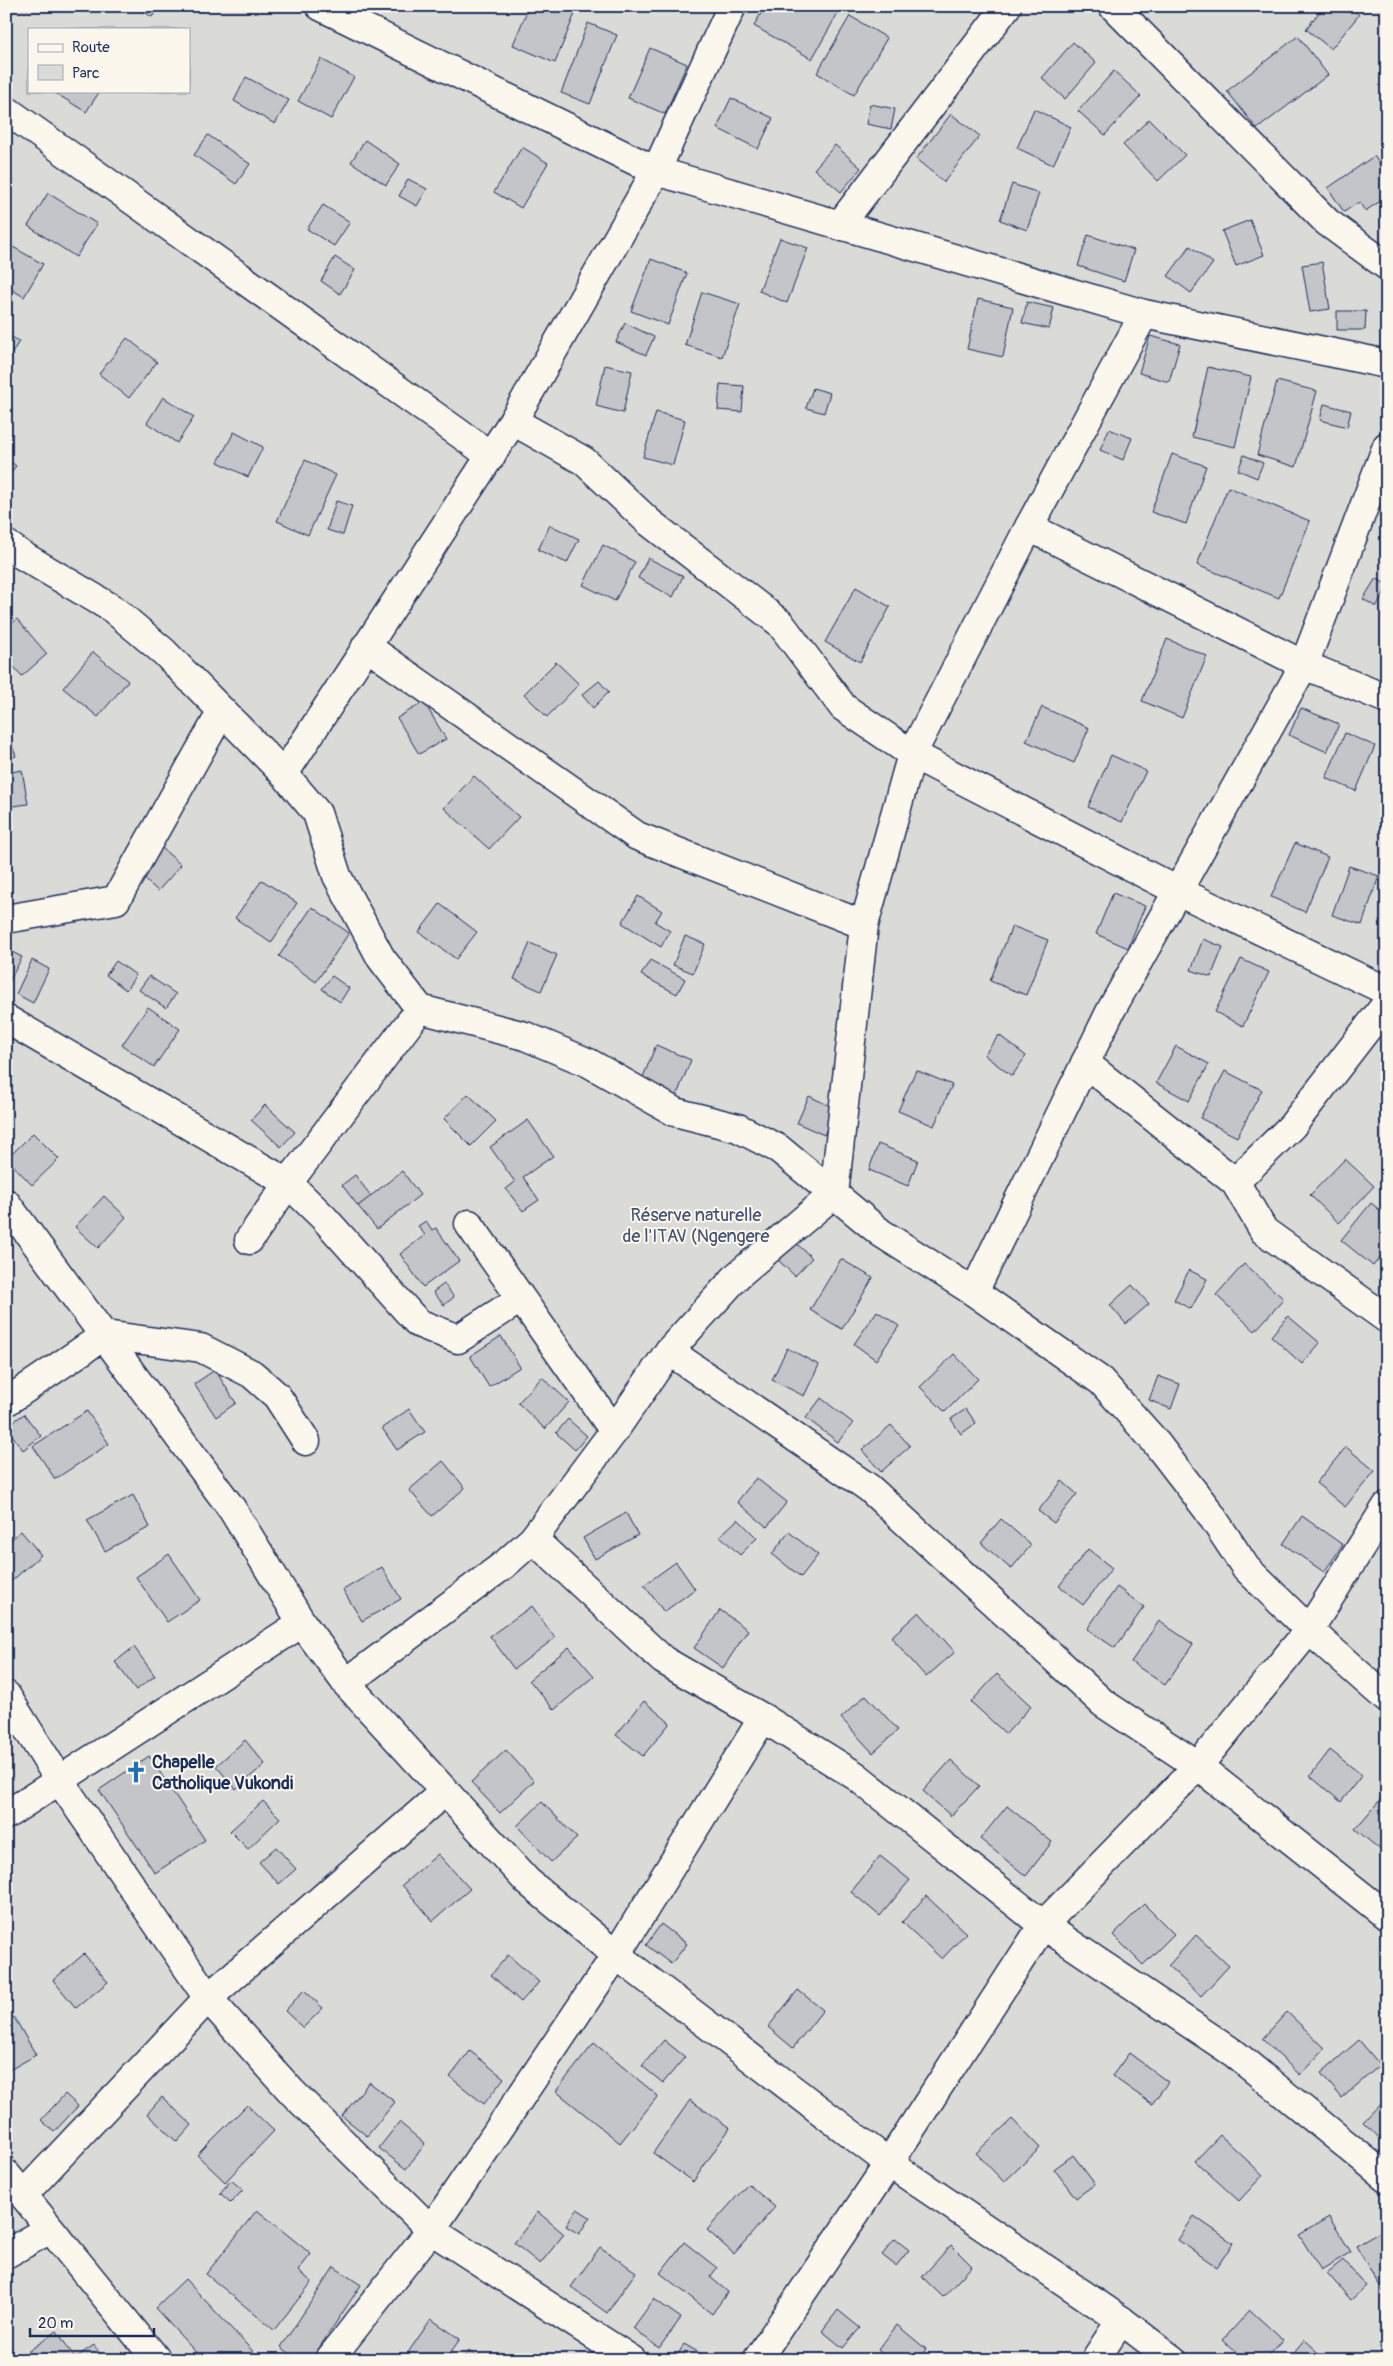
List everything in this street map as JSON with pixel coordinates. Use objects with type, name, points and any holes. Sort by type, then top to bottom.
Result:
[{"type":"street","points":[[320,6],[656,171],[1144,314],[1387,364]]},
{"type":"street","points":[[284,774],[514,421],[656,171],[732,6]]},
{"type":"street","points":[[839,226],[1007,6]]},
{"type":"street","points":[[1114,6],[1327,222],[1387,266]]},
{"type":"street","points":[[6,110],[491,456]]},
{"type":"street","points":[[346,1683],[505,1564],[533,1539],[614,1431],[669,1351],[738,1275],[834,1194],[864,925],[912,754],[1029,528],[1144,314]]},
{"type":"street","points":[[514,421],[584,461],[649,522],[780,623],[843,707],[912,754],[1178,891],[1387,991]]},
{"type":"street","points":[[974,1292],[1111,1010],[1304,665],[1387,446]]},
{"type":"street","points":[[1029,528],[1304,665],[1387,700]]},
{"type":"street","points":[[6,544],[113,610],[164,652],[284,774],[317,813],[337,876],[381,958],[420,1009],[525,1036],[589,1063],[676,1112],[738,1128],[779,1149],[881,1232],[974,1292],[1101,1381],[1153,1439],[1201,1501],[1246,1568],[1310,1630],[1387,1699]]},
{"type":"street","points":[[366,646],[637,836],[864,925]]},
{"type":"street","points":[[6,919],[116,900],[222,711]]},
{"type":"street","points":[[1235,1182],[1292,1126],[1387,1003]]},
{"type":"street","points":[[249,1240],[288,1183],[420,1009]]},
{"type":"street","points":[[6,1020],[288,1183],[324,1218],[418,1323],[458,1339],[520,1299]]},
{"type":"street","points":[[1085,1063],[1235,1182],[1264,1231],[1387,1319]]},
{"type":"street","points":[[6,1203],[232,1509],[302,1623],[346,1683],[527,1881],[616,1955],[889,2163],[1121,2320],[1173,2360]]},
{"type":"street","points":[[469,1224],[614,1431]]},
{"type":"street","points":[[6,1402],[105,1335],[201,1348],[252,1374],[277,1396],[306,1440]]},
{"type":"street","points":[[669,1351],[869,1488],[1103,1703],[1198,1766],[1387,1916]]},
{"type":"street","points":[[757,2360],[889,2163],[1043,1925],[1198,1766],[1310,1630],[1387,1506]]},
{"type":"street","points":[[533,1539],[663,1660],[763,1718],[856,1776],[1043,1925],[1235,2054],[1387,2178]]},
{"type":"street","points":[[6,1815],[302,1623]]},
{"type":"street","points":[[6,1695],[60,1781],[208,1998],[292,2092],[430,2230],[632,2360]]},
{"type":"street","points":[[329,2360],[430,2230],[616,1955],[763,1718]]},
{"type":"street","points":[[23,2195],[208,1998],[444,1791]]},
{"type":"street","points":[[6,2174],[157,2360]]},
{"type":"street","points":[[6,2254],[50,2229]]},
{"type":"street","points":[[1095,2360],[1121,2320]]},
{"type":"green space","name":"Réserve naturelle de l'ITAV (Ngengere","points":[[6,6],[1387,6],[1387,2360],[6,2360]]},
{"type":"building","points":[[135,6],[159,6],[152,17]]},
{"type":"building","points":[[529,6],[578,6],[555,63],[513,45]]},
{"type":"building","points":[[765,6],[831,6],[839,11],[812,59],[754,26]]},
{"type":"building","points":[[1324,6],[1349,6],[1359,15],[1331,49],[1306,29]]},
{"type":"building","points":[[850,16],[887,38],[854,95],[817,73]]},
{"type":"building","points":[[588,23],[617,35],[590,104],[561,93]]},
{"type":"building","points":[[1298,36],[1328,75],[1257,129],[1227,91]]},
{"type":"building","points":[[1073,42],[1096,63],[1065,99],[1042,78]]},
{"type":"building","points":[[650,48],[687,64],[665,114],[628,98]]},
{"type":"building","points":[[321,59],[354,77],[331,119],[298,101]]},
{"type":"building","points":[[1114,71],[1141,96],[1105,135],[1078,111]]},
{"type":"building","points":[[246,77],[289,100],[275,124],[234,101]]},
{"type":"building","points":[[54,92],[99,92],[86,112]]},
{"type":"building","points":[[731,98],[773,118],[758,149],[717,128]]},
{"type":"building","points":[[870,104],[895,109],[891,129],[866,124]]},
{"type":"building","points":[[1034,109],[1071,127],[1053,165],[1017,148]]},
{"type":"building","points":[[951,114],[980,136],[944,182],[916,159]]},
{"type":"building","points":[[1149,119],[1185,155],[1158,181],[1123,145]]},
{"type":"building","points":[[208,135],[250,164],[236,184],[194,155]]},
{"type":"building","points":[[365,140],[400,164],[386,185],[351,162]]},
{"type":"building","points":[[835,145],[861,168],[841,192],[814,169]]},
{"type":"building","points":[[522,147],[548,163],[521,208],[494,192]]},
{"type":"building","points":[[1374,156],[1387,174],[1387,197],[1365,211],[1359,202],[1344,212],[1328,188]]},
{"type":"building","points":[[408,179],[427,189],[417,206],[399,196]]},
{"type":"building","points":[[1012,184],[1039,193],[1027,230],[1000,220]]},
{"type":"building","points":[[48,193],[97,224],[76,257],[28,226]]},
{"type":"building","points":[[323,205],[350,222],[334,246],[307,229]]},
{"type":"building","points":[[1250,220],[1264,255],[1236,266],[1222,231]]},
{"type":"building","points":[[1088,235],[1134,250],[1124,281],[1078,266]]},
{"type":"building","points":[[780,238],[808,248],[787,303],[759,291]]},
{"type":"building","points":[[6,243],[43,264],[24,297],[6,286]]},
{"type":"building","points":[[1190,246],[1213,263],[1191,293],[1168,276]]},
{"type":"building","points":[[335,257],[355,270],[340,294],[321,281]]},
{"type":"building","points":[[651,259],[687,273],[668,325],[631,311]]},
{"type":"building","points":[[1322,262],[1330,309],[1310,312],[1302,265]]},
{"type":"building","points":[[702,292],[740,304],[722,357],[685,345]]},
{"type":"building","points":[[978,299],[1013,307],[1003,357],[967,349]]},
{"type":"building","points":[[1027,302],[1054,308],[1049,329],[1022,323]]},
{"type":"building","points":[[1337,311],[1366,311],[1365,330],[1337,330]]},
{"type":"building","points":[[625,323],[654,337],[646,355],[616,342]]},
{"type":"building","points":[[6,334],[19,341],[6,364]]},
{"type":"building","points":[[1150,336],[1180,344],[1169,382],[1139,373]]},
{"type":"building","points":[[127,338],[157,362],[129,398],[99,374]]},
{"type":"building","points":[[605,365],[632,371],[623,413],[596,406]]},
{"type":"building","points":[[1208,367],[1251,377],[1235,447],[1192,437]]},
{"type":"building","points":[[1277,381],[1317,391],[1296,467],[1257,455]]},
{"type":"building","points":[[720,384],[744,386],[742,412],[718,410]]},
{"type":"building","points":[[813,388],[830,393],[824,413],[806,408]]},
{"type":"building","points":[[163,397],[194,417],[177,443],[147,423]]},
{"type":"building","points":[[1324,404],[1351,411],[1347,427],[1320,420]]},
{"type":"building","points":[[656,412],[685,420],[673,465],[643,457]]},
{"type":"building","points":[[1109,429],[1132,438],[1123,460],[1100,450]]},
{"type":"building","points":[[234,432],[263,447],[248,477],[218,462]]},
{"type":"building","points":[[1172,454],[1206,466],[1186,524],[1151,512]]},
{"type":"building","points":[[1244,455],[1263,463],[1257,478],[1238,470]]},
{"type":"building","points":[[6,457],[16,466],[6,478]]},
{"type":"building","points":[[305,460],[336,475],[308,535],[277,521]]},
{"type":"building","points":[[1228,487],[1310,521],[1279,598],[1197,565]]},
{"type":"building","points":[[336,501],[352,506],[343,535],[327,530]]},
{"type":"building","points":[[550,525],[579,539],[567,563],[538,550]]},
{"type":"building","points":[[603,545],[635,562],[615,601],[583,585]]},
{"type":"building","points":[[648,558],[683,576],[673,597],[638,578]]},
{"type":"building","points":[[1376,578],[1387,585],[1387,588],[1376,607],[1363,599]]},
{"type":"building","points":[[856,587],[890,607],[860,662],[825,642]]},
{"type":"building","points":[[17,619],[47,654],[22,676],[6,658],[6,628]]},
{"type":"building","points":[[1167,639],[1207,656],[1182,718],[1142,701]]},
{"type":"building","points":[[93,652],[128,681],[98,717],[63,688]]},
{"type":"building","points":[[556,662],[579,684],[547,717],[524,694]]},
{"type":"building","points":[[599,681],[609,692],[593,708],[582,695]]},
{"type":"building","points":[[424,702],[446,739],[419,754],[397,718]]},
{"type":"building","points":[[1042,707],[1089,728],[1074,763],[1026,741]]},
{"type":"building","points":[[1301,708],[1339,724],[1327,752],[1289,735]]},
{"type":"building","points":[[6,729],[16,756],[6,760]]},
{"type":"building","points":[[1345,733],[1375,746],[1356,791],[1326,778]]},
{"type":"building","points":[[1111,755],[1146,771],[1122,822],[1088,807]]},
{"type":"building","points":[[22,770],[28,804],[6,807],[6,773]]},
{"type":"building","points":[[474,776],[519,817],[489,849],[444,808]]},
{"type":"building","points":[[1295,843],[1328,857],[1305,912],[1271,897]]},
{"type":"building","points":[[161,847],[181,865],[158,891],[138,874]]},
{"type":"building","points":[[1349,866],[1379,876],[1362,925],[1332,915]]},
{"type":"building","points":[[262,880],[297,903],[271,943],[235,918]]},
{"type":"building","points":[[1113,893],[1145,906],[1128,948],[1096,934]]},
{"type":"building","points":[[638,896],[662,911],[655,922],[670,931],[661,947],[622,923]]},
{"type":"building","points":[[440,904],[477,932],[456,959],[419,932]]},
{"type":"building","points":[[312,907],[349,933],[316,982],[279,956]]},
{"type":"building","points":[[1012,926],[1048,940],[1026,995],[990,981]]},
{"type":"building","points":[[685,936],[705,944],[693,973],[673,965]]},
{"type":"building","points":[[1203,939],[1223,947],[1211,977],[1191,970]]},
{"type":"building","points":[[530,943],[557,955],[541,991],[514,979]]},
{"type":"building","points":[[6,949],[22,957],[7,986],[6,986]]},
{"type":"building","points":[[1241,959],[1269,972],[1243,1026],[1215,1012]]},
{"type":"building","points":[[32,960],[49,969],[33,1003],[16,994]]},
{"type":"building","points":[[650,960],[685,979],[677,994],[641,975]]},
{"type":"building","points":[[116,961],[136,975],[126,990],[106,975]]},
{"type":"building","points":[[149,976],[176,994],[166,1008],[139,990]]},
{"type":"building","points":[[332,976],[349,988],[340,1002],[322,989]]},
{"type":"building","points":[[148,1007],[180,1029],[154,1067],[122,1045]]},
{"type":"building","points":[[999,1035],[1026,1056],[1012,1076],[984,1055]]},
{"type":"building","points":[[656,1045],[691,1060],[676,1097],[641,1082]]},
{"type":"building","points":[[1176,1046],[1209,1064],[1189,1101],[1156,1083]]},
{"type":"building","points":[[916,1070],[952,1085],[934,1126],[898,1111]]},
{"type":"building","points":[[1225,1071],[1262,1090],[1237,1137],[1200,1118]]},
{"type":"building","points":[[468,1094],[496,1121],[471,1146],[444,1119]]},
{"type":"building","points":[[809,1096],[836,1109],[824,1135],[797,1123]]},
{"type":"building","points":[[265,1105],[295,1132],[281,1147],[251,1120]]},
{"type":"building","points":[[528,1120],[553,1156],[523,1177],[539,1200],[523,1211],[506,1189],[515,1182],[490,1147]]},
{"type":"building","points":[[33,1133],[59,1159],[32,1185],[7,1159]]},
{"type":"building","points":[[878,1144],[918,1160],[908,1186],[869,1170]]},
{"type":"building","points":[[1345,1159],[1374,1186],[1339,1223],[1310,1195]]},
{"type":"building","points":[[402,1171],[420,1195],[377,1229],[358,1206]]},
{"type":"building","points":[[355,1175],[371,1196],[358,1206],[342,1185]]},
{"type":"building","points":[[104,1196],[126,1217],[98,1248],[75,1227]]},
{"type":"building","points":[[1371,1203],[1387,1216],[1387,1249],[1373,1266],[1341,1240]]},
{"type":"building","points":[[426,1221],[432,1230],[436,1228],[459,1261],[423,1287],[400,1254],[425,1235],[418,1226]]},
{"type":"building","points":[[795,1242],[812,1258],[795,1276],[778,1260]]},
{"type":"building","points":[[841,1259],[873,1278],[842,1329],[810,1310]]},
{"type":"building","points":[[1244,1264],[1284,1299],[1255,1331],[1216,1295]]},
{"type":"building","points":[[1189,1270],[1207,1279],[1191,1309],[1174,1300]]},
{"type":"building","points":[[444,1284],[454,1297],[444,1305],[433,1292]]},
{"type":"building","points":[[1132,1285],[1149,1304],[1126,1324],[1110,1305]]},
{"type":"building","points":[[877,1311],[899,1326],[876,1360],[854,1344]]},
{"type":"building","points":[[1288,1316],[1320,1343],[1302,1364],[1271,1336]]},
{"type":"building","points":[[501,1336],[520,1367],[489,1387],[470,1356]]},
{"type":"building","points":[[787,1348],[819,1365],[804,1396],[772,1380]]},
{"type":"building","points":[[954,1354],[978,1379],[945,1412],[920,1387]]},
{"type":"building","points":[[215,1370],[236,1403],[216,1417],[194,1384]]},
{"type":"building","points":[[1158,1376],[1180,1384],[1171,1409],[1149,1400]]},
{"type":"building","points":[[542,1377],[569,1402],[545,1429],[518,1403]]},
{"type":"building","points":[[821,1398],[853,1423],[838,1442],[806,1418]]},
{"type":"building","points":[[409,1409],[425,1432],[397,1450],[382,1428]]},
{"type":"building","points":[[966,1409],[976,1423],[961,1434],[951,1419]]},
{"type":"building","points":[[87,1411],[109,1444],[55,1479],[33,1446]]},
{"type":"building","points":[[24,1414],[41,1436],[23,1450],[6,1427]]},
{"type":"building","points":[[568,1419],[587,1436],[575,1450],[556,1433]]},
{"type":"building","points":[[891,1425],[910,1446],[881,1472],[862,1450]]},
{"type":"building","points":[[1346,1447],[1375,1471],[1345,1507],[1316,1483]]},
{"type":"building","points":[[443,1461],[465,1488],[432,1516],[409,1490]]},
{"type":"building","points":[[756,1478],[787,1502],[767,1527],[737,1502]]},
{"type":"building","points":[[1062,1481],[1077,1494],[1054,1523],[1038,1511]]},
{"type":"building","points":[[133,1495],[150,1527],[105,1551],[87,1520]]},
{"type":"building","points":[[626,1513],[638,1535],[595,1559],[583,1538]]},
{"type":"building","points":[[1302,1516],[1343,1545],[1324,1572],[1283,1544]]},
{"type":"building","points":[[738,1519],[757,1538],[740,1555],[720,1536]]},
{"type":"building","points":[[1001,1519],[1031,1545],[1011,1569],[981,1543]]},
{"type":"building","points":[[21,1531],[41,1555],[6,1586],[6,1544]]},
{"type":"building","points":[[789,1532],[818,1555],[801,1577],[772,1554]]},
{"type":"building","points":[[1088,1549],[1112,1568],[1083,1605],[1059,1586]]},
{"type":"building","points":[[169,1554],[200,1600],[167,1622],[136,1577]]},
{"type":"building","points":[[676,1562],[695,1589],[664,1612],[644,1585]]},
{"type":"building","points":[[382,1567],[401,1599],[362,1621],[343,1590]]},
{"type":"building","points":[[1117,1587],[1144,1607],[1115,1648],[1087,1629]]},
{"type":"building","points":[[532,1606],[555,1638],[514,1669],[490,1636]]},
{"type":"building","points":[[720,1610],[748,1630],[723,1668],[694,1648]]},
{"type":"building","points":[[919,1612],[955,1652],[926,1677],[891,1637]]},
{"type":"building","points":[[1159,1621],[1193,1644],[1165,1685],[1131,1662]]},
{"type":"building","points":[[134,1647],[155,1676],[136,1690],[115,1662]]},
{"type":"building","points":[[569,1647],[594,1676],[554,1710],[529,1680]]},
{"type":"building","points":[[997,1674],[1031,1706],[1006,1734],[971,1702]]},
{"type":"building","points":[[866,1695],[898,1730],[873,1753],[841,1718]]},
{"type":"building","points":[[644,1701],[670,1723],[643,1756],[616,1735]]},
{"type":"building","points":[[245,1740],[265,1764],[236,1789],[216,1766]]},
{"type":"building","points":[[506,1750],[534,1781],[500,1813],[471,1782]]},
{"type":"building","points":[[1330,1750],[1362,1775],[1341,1802],[1310,1776]]},
{"type":"building","points":[[149,1756],[205,1840],[155,1873],[99,1790]]},
{"type":"building","points":[[951,1760],[979,1786],[951,1816],[923,1791]]},
{"type":"building","points":[[1386,1793],[1387,1847],[1383,1852],[1355,1829]]},
{"type":"building","points":[[263,1801],[280,1818],[248,1849],[230,1831]]},
{"type":"building","points":[[542,1802],[577,1838],[551,1862],[517,1826]]},
{"type":"building","points":[[1007,1806],[1052,1842],[1026,1876],[980,1839]]},
{"type":"building","points":[[276,1847],[296,1869],[279,1884],[259,1862]]},
{"type":"building","points":[[438,1854],[470,1889],[433,1921],[402,1885]]},
{"type":"building","points":[[880,1856],[910,1880],[880,1916],[851,1892]]},
{"type":"building","points":[[926,1896],[966,1933],[942,1959],[902,1922]]},
{"type":"building","points":[[1144,1904],[1174,1934],[1143,1965],[1113,1935]]},
{"type":"building","points":[[661,1924],[687,1944],[671,1964],[646,1945]]},
{"type":"building","points":[[1196,1935],[1229,1966],[1201,1996],[1168,1966]]},
{"type":"building","points":[[84,1954],[108,1982],[76,2008],[53,1980]]},
{"type":"building","points":[[508,1955],[539,1982],[521,2002],[491,1975]]},
{"type":"building","points":[[304,1990],[323,2008],[303,2028],[285,2011]]},
{"type":"building","points":[[798,1990],[823,2010],[793,2048],[768,2027]]},
{"type":"building","points":[[1287,2012],[1325,2048],[1300,2075],[1262,2039]]},
{"type":"building","points":[[14,2017],[36,2055],[6,2072],[6,2021]]},
{"type":"building","points":[[664,2040],[685,2057],[663,2083],[642,2066]]},
{"type":"building","points":[[1359,2040],[1380,2065],[1342,2098],[1321,2073]]},
{"type":"building","points":[[594,2043],[658,2096],[620,2143],[556,2091]]},
{"type":"building","points":[[470,2051],[504,2078],[484,2104],[450,2077]]},
{"type":"building","points":[[1129,2053],[1168,2082],[1152,2104],[1112,2076]]},
{"type":"building","points":[[369,2082],[395,2102],[367,2136],[342,2116]]},
{"type":"building","points":[[65,2094],[78,2106],[54,2132],[41,2120]]},
{"type":"building","points":[[162,2097],[192,2125],[177,2142],[147,2114]]},
{"type":"building","points":[[1387,2097],[1387,2145],[1363,2122]]},
{"type":"building","points":[[690,2100],[730,2128],[693,2182],[653,2153]]},
{"type":"building","points":[[247,2105],[274,2131],[225,2182],[197,2155]]},
{"type":"building","points":[[1012,2119],[1040,2148],[1004,2182],[976,2153]]},
{"type":"building","points":[[399,2122],[425,2144],[406,2169],[379,2148]]},
{"type":"building","points":[[1220,2135],[1263,2175],[1239,2201],[1195,2161]]},
{"type":"building","points":[[1073,2155],[1095,2184],[1076,2198],[1054,2169]]},
{"type":"building","points":[[231,2180],[243,2190],[231,2203],[220,2193]]},
{"type":"building","points":[[748,2184],[775,2207],[734,2254],[707,2230]]},
{"type":"building","points":[[577,2209],[590,2217],[579,2234],[566,2226]]},
{"type":"building","points":[[257,2210],[311,2254],[298,2271],[312,2282],[274,2330],[206,2274]]},
{"type":"building","points":[[538,2212],[564,2234],[540,2264],[514,2243]]},
{"type":"building","points":[[1194,2216],[1233,2243],[1217,2267],[1178,2240]]},
{"type":"building","points":[[1329,2217],[1351,2252],[1321,2270],[1299,2235]]},
{"type":"building","points":[[1380,2232],[1387,2242],[1386,2297],[1356,2246]]},
{"type":"building","points":[[895,2239],[909,2250],[896,2266],[882,2255]]},
{"type":"building","points":[[684,2242],[717,2268],[710,2277],[728,2292],[712,2314],[660,2273]]},
{"type":"building","points":[[951,2245],[972,2266],[943,2297],[922,2277]]},
{"type":"building","points":[[600,2247],[636,2272],[607,2313],[571,2287]]},
{"type":"building","points":[[1343,2260],[1366,2286],[1351,2300],[1327,2273]]},
{"type":"building","points":[[334,2267],[361,2285],[311,2360],[299,2360],[281,2347]]},
{"type":"building","points":[[185,2279],[261,2360],[203,2360],[155,2308]]},
{"type":"building","points":[[654,2299],[681,2318],[659,2348],[633,2328]]},
{"type":"building","points":[[838,2310],[860,2328],[843,2348],[822,2331]]},
{"type":"building","points":[[1250,2310],[1283,2340],[1265,2360],[1244,2360],[1223,2340]]},
{"type":"building","points":[[431,2319],[460,2339],[445,2360],[403,2360]]},
{"type":"building","points":[[897,2325],[926,2349],[918,2360],[889,2360],[878,2350]]},
{"type":"building","points":[[57,2331],[76,2360],[16,2360]]},
{"type":"building","points":[[1305,2340],[1327,2360],[1288,2360]]},
{"type":"building","points":[[684,2344],[710,2359],[710,2360],[675,2360]]},
{"type":"building","points":[[94,2345],[104,2360],[76,2360],[75,2358]]},
{"type":"building","points":[[469,2351],[481,2360],[462,2360]]},
{"type":"place","name":"Chapelle Catholique Vukondi","points":[[136,1772]]}]
